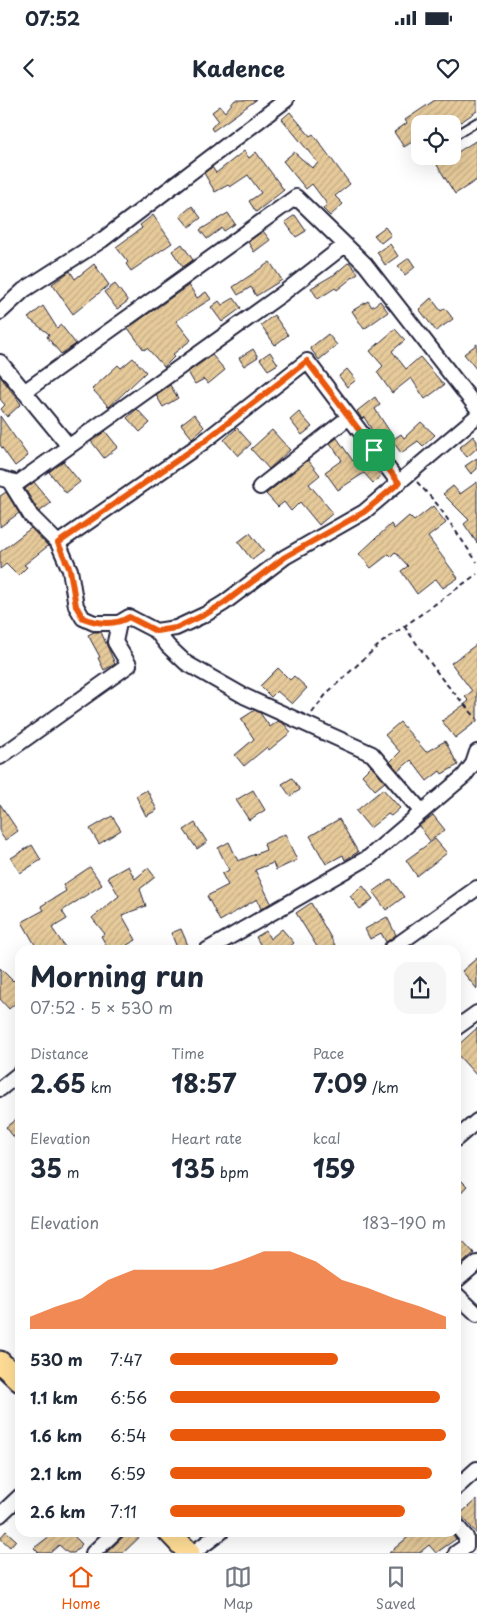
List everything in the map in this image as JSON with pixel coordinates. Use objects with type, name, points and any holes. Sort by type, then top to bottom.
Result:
[{"type":"main road","points":[[174,1537],[191,1553]]},
{"type":"street","points":[[0,312],[24,290],[102,240],[286,100]]},
{"type":"street","points":[[24,392],[296,197],[365,264],[477,408]]},
{"type":"street","points":[[5,480],[18,483],[28,477],[68,445],[282,294],[345,245]]},
{"type":"street","points":[[58,543],[202,443],[307,361],[399,483]]},
{"type":"street","points":[[0,362],[68,445]]},
{"type":"street","points":[[156,631],[176,628],[224,603],[285,557],[364,512],[477,416]]},
{"type":"street","points":[[260,487],[349,417]]},
{"type":"street","points":[[5,480],[31,516],[58,543],[70,570],[76,606],[83,618],[94,623],[119,623],[129,617],[156,631],[168,646],[186,663],[244,696],[372,754],[422,812]]},
{"type":"street","points":[[0,757],[129,665],[115,642],[119,623]]},
{"type":"street","points":[[216,945],[369,858],[464,776],[473,764],[477,752]]},
{"type":"street","points":[[397,945],[477,888]]},
{"type":"street","points":[[461,1024],[477,1013]]},
{"type":"street","points":[[0,1090],[15,1077]]},
{"type":"street","points":[[461,1135],[477,1121]]},
{"type":"street","points":[[461,1136],[477,1139]]},
{"type":"street","points":[[461,1277],[477,1264]]},
{"type":"street","points":[[461,1299],[477,1314]]},
{"type":"street","points":[[461,1484],[477,1470]]},
{"type":"street","points":[[0,1515],[15,1501]]},
{"type":"street","points":[[456,1553],[466,1546],[466,1537],[461,1531]]},
{"type":"street","points":[[93,1553],[110,1537]]},
{"type":"street","points":[[191,1553],[214,1537]]},
{"type":"lane","points":[[461,132],[477,122]]},
{"type":"path","points":[[410,473],[437,504],[477,562]]},
{"type":"path","points":[[304,723],[328,693],[381,643],[477,574]]},
{"type":"path","points":[[404,626],[442,679],[477,719]]},
{"type":"building","points":[[235,100],[256,100],[213,131],[211,128],[218,120],[212,112],[220,106],[225,112]]},
{"type":"building","points":[[435,100],[477,100],[477,111],[461,122],[461,115],[412,115]]},
{"type":"building","points":[[290,112],[310,136],[313,134],[350,184],[335,196],[343,204],[330,216],[323,209],[327,204],[312,184],[306,189],[283,161],[294,152],[312,168],[318,163],[282,119]]},
{"type":"building","points":[[411,116],[411,143],[404,147],[394,132],[407,123],[405,120]]},
{"type":"building","points":[[477,140],[477,180],[455,194],[437,165],[461,165],[461,150]]},
{"type":"building","points":[[244,151],[249,158],[256,152],[284,190],[256,212],[249,201],[261,193],[248,175],[230,187],[228,185],[215,192],[204,173],[212,167],[216,173]]},
{"type":"building","points":[[192,206],[201,218],[189,227],[180,216]]},
{"type":"building","points":[[228,213],[235,224],[224,231],[222,228],[207,239],[200,230]]},
{"type":"building","points":[[153,215],[172,243],[131,271],[126,264],[128,262],[116,247],[142,228],[140,225]]},
{"type":"building","points":[[295,215],[306,231],[296,237],[285,222]]},
{"type":"building","points":[[385,227],[391,235],[381,243],[374,235]]},
{"type":"building","points":[[263,231],[270,240],[254,252],[248,242]]},
{"type":"building","points":[[182,244],[193,260],[183,267],[172,251]]},
{"type":"building","points":[[390,244],[398,256],[385,265],[377,252]]},
{"type":"building","points":[[409,258],[415,267],[405,275],[398,266]]},
{"type":"building","points":[[270,262],[282,280],[256,296],[251,287],[238,295],[233,287]]},
{"type":"building","points":[[349,262],[358,273],[337,290],[335,288],[318,299],[311,288],[335,274]]},
{"type":"building","points":[[94,264],[109,285],[73,314],[52,284],[70,271],[75,279]]},
{"type":"building","points":[[115,284],[128,301],[117,309],[104,292]]},
{"type":"building","points":[[189,285],[197,298],[206,292],[211,299],[176,321],[191,340],[172,355],[174,357],[164,367],[147,348],[144,350],[128,328]]},
{"type":"building","points":[[234,298],[241,308],[222,322],[211,307],[219,301],[222,305]]},
{"type":"building","points":[[431,298],[441,311],[445,308],[453,319],[436,331],[419,309]]},
{"type":"building","points":[[368,301],[372,307],[380,301],[388,312],[364,329],[352,311]]},
{"type":"building","points":[[43,306],[57,328],[61,325],[76,344],[61,354],[47,337],[49,334],[28,318]]},
{"type":"building","points":[[274,315],[288,335],[275,345],[261,325]]},
{"type":"building","points":[[395,329],[405,340],[392,351],[406,369],[420,357],[444,385],[425,399],[411,378],[392,393],[377,372],[383,366],[370,351]]},
{"type":"building","points":[[328,334],[337,345],[319,360],[310,348]]},
{"type":"building","points":[[477,344],[477,370],[464,354]]},
{"type":"building","points":[[253,349],[258,357],[244,366],[239,358]]},
{"type":"building","points":[[270,352],[278,364],[268,370],[260,359]]},
{"type":"building","points":[[212,355],[225,370],[208,384],[204,379],[195,384],[188,372]]},
{"type":"building","points":[[133,358],[146,372],[109,407],[92,389],[118,365],[121,368]]},
{"type":"building","points":[[347,369],[356,380],[347,387],[339,376]]},
{"type":"building","points":[[0,376],[21,404],[7,417],[1,409],[5,405],[0,399]]},
{"type":"building","points":[[170,385],[178,398],[163,407],[156,395]]},
{"type":"building","points":[[375,397],[380,405],[375,409],[390,432],[379,442],[364,417],[362,419],[357,411]]},
{"type":"building","points":[[137,409],[150,423],[140,432],[127,418]]},
{"type":"building","points":[[299,412],[312,427],[302,435],[290,420]]},
{"type":"building","points":[[194,414],[204,427],[192,438],[181,424]]},
{"type":"building","points":[[0,416],[28,456],[15,466],[0,445]]},
{"type":"building","points":[[421,422],[435,435],[423,446],[418,441],[401,453],[392,440],[401,434],[404,438]]},
{"type":"building","points":[[237,428],[251,444],[238,456],[224,440]]},
{"type":"building","points":[[272,430],[290,450],[269,469],[251,449]]},
{"type":"building","points":[[105,431],[118,447],[104,458],[91,441]]},
{"type":"building","points":[[473,436],[477,441],[477,448],[467,457],[459,448]]},
{"type":"building","points":[[337,438],[353,461],[363,454],[381,476],[373,483],[364,473],[338,490],[325,472],[342,460],[330,443]]},
{"type":"building","points":[[477,458],[477,469],[471,474],[465,466]]},
{"type":"building","points":[[308,460],[320,475],[309,484],[333,513],[319,525],[300,502],[291,511],[284,502],[278,507],[266,494]]},
{"type":"building","points":[[63,461],[80,482],[66,493],[49,472]]},
{"type":"building","points":[[34,482],[51,503],[39,512],[25,489]]},
{"type":"building","points":[[477,482],[477,543],[464,524],[469,520],[443,494],[453,486],[460,494]]},
{"type":"building","points":[[6,492],[19,513],[0,527],[0,496]]},
{"type":"building","points":[[433,506],[446,523],[428,537],[458,578],[443,588],[436,579],[417,594],[401,571],[408,566],[395,552],[391,556],[389,554],[371,568],[359,554],[391,524],[394,529],[409,516],[414,521]]},
{"type":"building","points":[[31,528],[48,546],[24,565],[27,567],[18,576],[6,564],[0,569],[0,552]]},
{"type":"building","points":[[250,533],[264,551],[252,560],[238,542]]},
{"type":"building","points":[[94,632],[101,632],[115,664],[104,670],[98,658],[100,657],[88,635]]},
{"type":"building","points":[[477,644],[477,721],[455,738],[442,721],[469,701],[465,697],[472,691],[451,663]]},
{"type":"building","points":[[278,668],[290,680],[294,676],[307,688],[292,704],[277,691],[271,697],[260,686]]},
{"type":"building","points":[[255,710],[260,713],[270,727],[278,721],[284,724],[291,732],[269,750],[267,747],[244,766],[235,755],[254,739],[241,719]]},
{"type":"building","points":[[400,722],[426,752],[445,741],[458,765],[442,774],[440,771],[427,781],[411,760],[398,771],[390,762],[400,752],[385,735]]},
{"type":"building","points":[[371,766],[385,782],[375,790],[362,775]]},
{"type":"building","points":[[292,778],[300,790],[290,796],[282,784]]},
{"type":"building","points":[[383,789],[400,808],[391,816],[388,814],[370,828],[356,811]]},
{"type":"building","points":[[147,790],[157,810],[146,816],[136,796]]},
{"type":"building","points":[[253,790],[265,810],[249,820],[236,800]]},
{"type":"building","points":[[0,804],[18,831],[5,840],[0,833]]},
{"type":"building","points":[[433,815],[445,830],[430,841],[419,826]]},
{"type":"building","points":[[112,816],[121,830],[99,844],[90,829]]},
{"type":"building","points":[[339,819],[358,852],[345,860],[343,855],[326,864],[310,836]]},
{"type":"building","points":[[195,823],[207,842],[197,849],[184,830]]},
{"type":"building","points":[[285,834],[297,860],[276,870],[273,863],[255,870],[271,903],[261,909],[257,899],[220,921],[207,896],[228,885],[222,874],[229,870],[218,848],[229,842],[238,861],[266,850],[264,844]]},
{"type":"building","points":[[435,839],[447,853],[417,876],[406,860]]},
{"type":"building","points":[[32,845],[41,860],[20,873],[11,858]]},
{"type":"building","points":[[128,866],[135,879],[148,868],[155,877],[140,889],[146,906],[122,915],[136,940],[127,945],[106,945],[101,936],[105,934],[92,918],[119,896],[108,877]]},
{"type":"building","points":[[90,867],[102,885],[62,911],[67,919],[52,928],[64,945],[35,945],[22,922],[44,910],[41,906],[66,891],[63,885]]},
{"type":"building","points":[[391,879],[404,897],[386,910],[373,892]]},
{"type":"building","points":[[363,886],[373,899],[360,909],[350,896]]},
{"type":"building","points":[[311,903],[335,945],[316,945],[296,913]]},
{"type":"building","points":[[387,917],[396,935],[386,942],[381,933],[370,939],[365,929]]},
{"type":"building","points":[[181,929],[188,945],[176,945],[171,933]]},
{"type":"building","points":[[282,929],[294,943],[292,945],[260,945],[256,937],[266,931],[270,939]]},
{"type":"building","points":[[477,958],[477,989],[462,971]]},
{"type":"building","points":[[0,968],[13,981],[15,979],[15,1004],[9,1009],[0,999]]},
{"type":"building","points":[[477,1028],[477,1076],[461,1058],[461,1042]]},
{"type":"building","points":[[15,1120],[15,1139],[6,1127]]},
{"type":"building","points":[[461,1180],[467,1186],[461,1193]]},
{"type":"building","points":[[463,1241],[474,1253],[461,1265],[461,1243]]},
{"type":"building","points":[[477,1499],[477,1534],[461,1515]]},
{"type":"building","points":[[6,1531],[16,1540],[10,1547],[0,1538]]},
{"type":"building","points":[[48,1537],[75,1537],[82,1544],[74,1553],[68,1553],[59,1545],[50,1553],[39,1553],[34,1548]]},
{"type":"building","points":[[123,1537],[140,1537],[123,1553],[106,1553]]},
{"type":"building","points":[[408,1537],[455,1537],[456,1539],[436,1553],[429,1545],[419,1553],[389,1553]]},
{"type":"route","points":[[307,361],[374,450],[399,483],[364,512],[285,557],[224,603],[206,614],[176,628],[156,631],[148,625],[129,617],[119,623],[94,623],[83,618],[76,606],[70,570],[58,543],[202,443],[307,361]]}]
